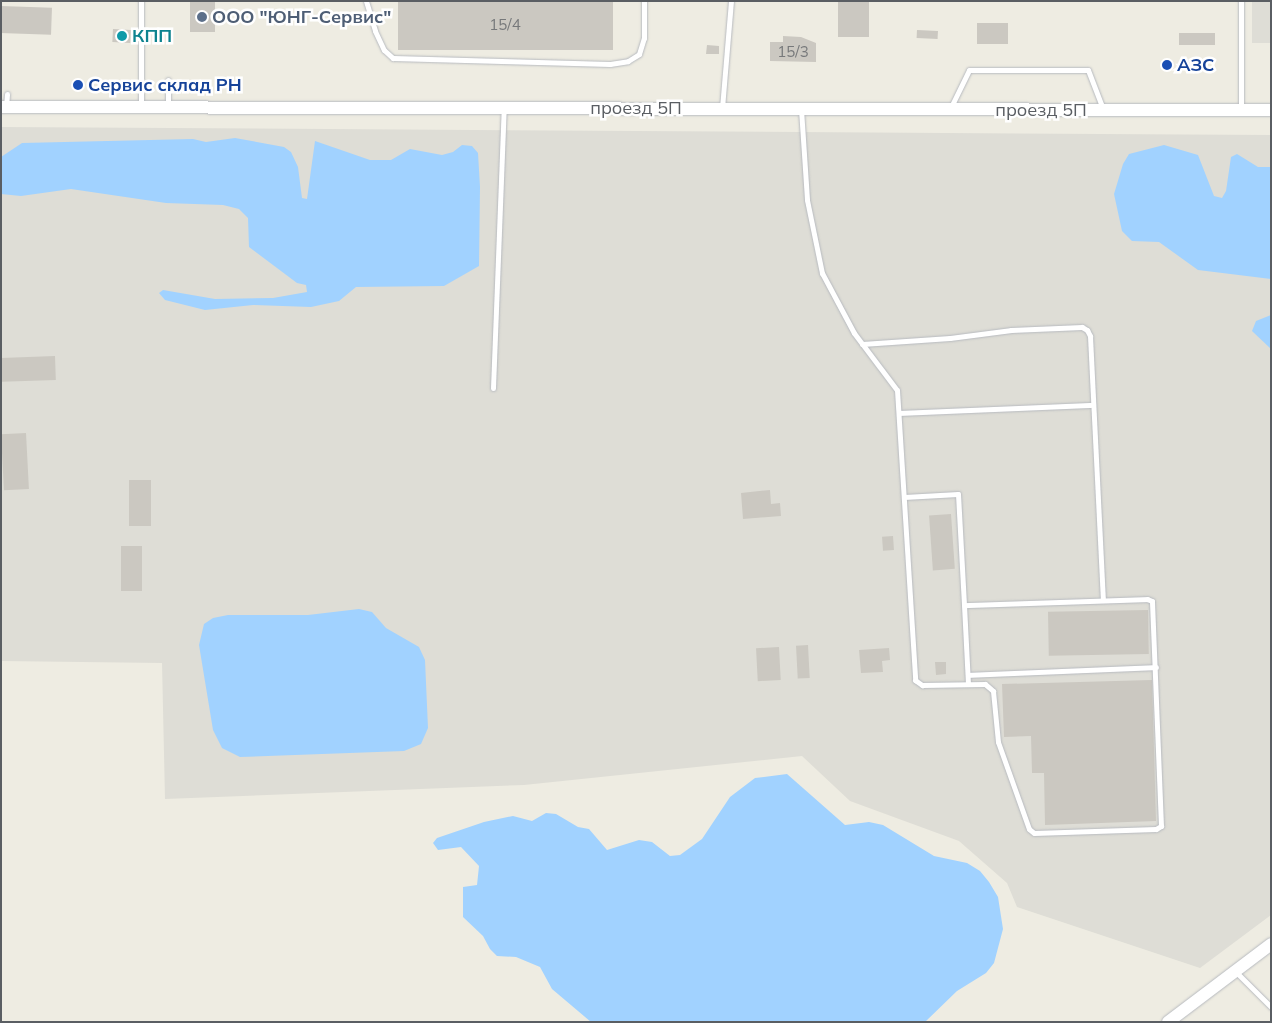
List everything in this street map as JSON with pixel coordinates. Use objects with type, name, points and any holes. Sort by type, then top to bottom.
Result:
[{"type":"street","name":"проезд 5П","points":[[5,103],[141,107],[1271,110]]},
{"type":"street","points":[[1168,1022],[1271,944]]},
{"type":"lane","points":[[141,107],[142,1]]},
{"type":"lane","points":[[366,1],[378,37],[393,58],[610,64],[628,60],[639,54],[644,38],[644,1]]},
{"type":"lane","points":[[722,108],[730,1]]},
{"type":"lane","points":[[1241,1],[1241,110]]},
{"type":"lane","points":[[950,110],[969,70],[1088,70],[1103,110]]},
{"type":"lane","points":[[168,80],[168,107]]},
{"type":"lane","points":[[493,388],[504,107]]},
{"type":"lane","points":[[801,109],[807,200],[822,273],[833,299],[862,344],[897,390],[901,413],[912,674],[922,686],[986,684],[993,691],[998,742],[1029,829],[1034,833],[1156,829],[1161,826],[1152,602],[1104,600],[964,605]]},
{"type":"lane","points":[[862,344],[1082,327],[1090,336],[1104,600]]},
{"type":"lane","points":[[901,413],[1093,405]]},
{"type":"lane","points":[[904,497],[958,494],[968,684]]},
{"type":"lane","points":[[968,675],[1156,667]]},
{"type":"lane","points":[[1235,971],[1271,1007]]},
{"type":"shaded area","points":[[1252,1],[1271,1],[1271,43],[1252,43]]},
{"type":"shaded area","points":[[1,127],[1271,135],[1271,915],[1200,968],[1017,907],[1007,883],[959,841],[850,801],[802,756],[524,785],[165,799],[162,663],[1,661]]},
{"type":"water","points":[[235,138],[284,147],[291,152],[298,167],[302,198],[307,199],[315,141],[370,160],[391,160],[410,149],[442,155],[453,152],[462,145],[472,146],[478,153],[480,187],[479,266],[444,286],[356,287],[339,301],[311,307],[253,305],[205,310],[165,300],[159,293],[163,290],[215,299],[273,298],[307,292],[306,285],[297,283],[249,247],[248,218],[239,209],[223,205],[166,203],[71,189],[21,196],[1,194],[1,157],[22,143],[193,139],[206,142]]},
{"type":"water","points":[[1164,145],[1198,155],[1214,196],[1222,198],[1226,191],[1231,157],[1237,154],[1258,167],[1271,167],[1271,279],[1198,270],[1159,242],[1132,241],[1122,231],[1114,194],[1123,164],[1129,154]]},
{"type":"water","points":[[1271,315],[1271,349],[1252,331],[1256,321]]},
{"type":"water","points":[[359,609],[372,612],[386,628],[419,647],[425,660],[428,728],[421,744],[404,751],[240,757],[222,748],[213,730],[199,645],[204,624],[213,618],[228,615],[308,615]]},
{"type":"water","points":[[787,774],[845,825],[869,822],[883,825],[934,856],[967,863],[980,871],[998,897],[1003,929],[994,963],[986,973],[957,991],[925,1022],[591,1022],[552,989],[540,967],[516,957],[497,956],[490,949],[483,936],[463,917],[463,887],[477,885],[479,866],[461,847],[438,850],[433,843],[437,838],[484,822],[513,816],[532,821],[546,813],[556,814],[578,827],[589,829],[607,850],[639,840],[652,842],[670,856],[680,855],[702,839],[730,797],[755,778]]},
{"type":"building","name":"ООО \"ЮНГ-Сервис\"","points":[[190,1],[215,1],[215,32],[190,32]]},
{"type":"building","points":[[398,1],[613,1],[613,50],[398,50]]},
{"type":"building","points":[[838,1],[869,1],[869,37],[838,37]]},
{"type":"building","points":[[1,6],[52,8],[51,35],[1,33]]},
{"type":"building","points":[[977,23],[1008,23],[1008,44],[977,44]]},
{"type":"building","name":"КПП","points":[[113,29],[131,30],[130,43],[112,42]]},
{"type":"building","points":[[917,30],[938,31],[938,39],[917,38]]},
{"type":"building","points":[[1179,33],[1215,33],[1215,45],[1179,45]]},
{"type":"building","points":[[783,36],[801,37],[816,43],[816,62],[770,61],[770,42],[783,42]]},
{"type":"building","points":[[707,45],[719,46],[719,54],[706,54]]},
{"type":"building","points":[[55,356],[56,380],[2,382],[1,358]]},
{"type":"building","points":[[26,433],[29,489],[4,490],[1,434]]},
{"type":"building","points":[[129,480],[151,480],[151,526],[129,526]]},
{"type":"building","points":[[770,490],[771,504],[780,503],[781,516],[743,519],[741,493]]},
{"type":"building","points":[[951,514],[955,569],[933,570],[929,516]]},
{"type":"building","points":[[893,536],[894,550],[883,551],[882,537]]},
{"type":"building","points":[[121,546],[142,546],[142,591],[121,591]]},
{"type":"building","points":[[1148,610],[1149,654],[1049,656],[1048,612]]},
{"type":"building","points":[[808,645],[810,678],[798,679],[796,646]]},
{"type":"building","points":[[779,647],[781,680],[758,681],[756,648]]},
{"type":"building","points":[[889,648],[890,660],[882,661],[883,672],[861,673],[859,650]]},
{"type":"building","points":[[935,662],[946,662],[946,674],[936,675]]},
{"type":"building","points":[[1152,680],[1156,821],[1045,825],[1044,773],[1032,773],[1031,736],[1004,737],[1002,684]]},
{"type":"place","name":"ООО \"ЮНГ-Сервис\"","points":[[202,17]]},
{"type":"place","name":"КПП","points":[[122,36]]},
{"type":"place","name":"АЗС","points":[[1167,65]]},
{"type":"place","name":"Сервис склад РН","points":[[78,85]]}]
